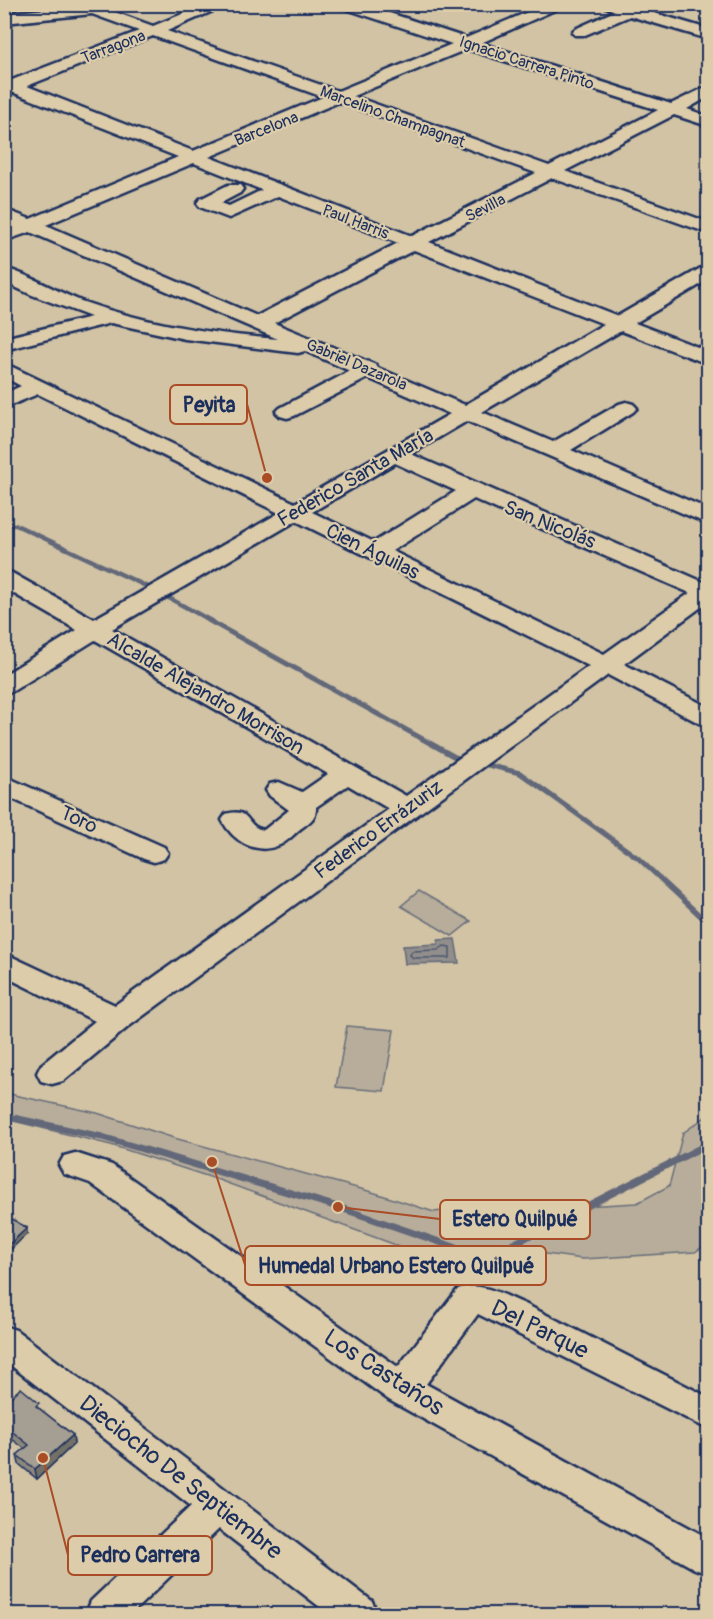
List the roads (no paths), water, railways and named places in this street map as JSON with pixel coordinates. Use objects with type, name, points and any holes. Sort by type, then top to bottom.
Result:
[{"type":"street","name":"Tarragona","points":[[7,86],[222,4]]},
{"type":"street","name":"Ignacio Carrera Pinto","points":[[345,4],[708,121]]},
{"type":"street","name":"Barcelona","points":[[4,236],[561,4]]},
{"type":"street","points":[[606,4],[708,34]]},
{"type":"street","name":"Marcelino Champagnat","points":[[84,7],[708,228]]},
{"type":"street","points":[[4,18],[74,13],[84,7]]},
{"type":"street","points":[[580,32],[628,11]]},
{"type":"street","name":"Paul Harris","points":[[7,86],[195,157],[708,358]]},
{"type":"street","name":"Sevilla","points":[[260,322],[708,91]]},
{"type":"street","points":[[234,189],[206,203],[229,213],[277,190]]},
{"type":"street","name":"Gabriel Dazarola","points":[[4,214],[322,348],[708,517]]},
{"type":"street","name":"Federico Santa María","points":[[4,686],[95,629],[708,272]]},
{"type":"street","points":[[4,274],[72,303],[186,335],[322,348]]},
{"type":"street","points":[[4,344],[95,322],[112,315]]},
{"type":"street","name":"Cien Águilas","points":[[4,369],[607,665],[708,717]]},
{"type":"street","points":[[287,412],[369,369]]},
{"type":"street","points":[[4,402],[37,386]]},
{"type":"street","points":[[555,450],[626,408]]},
{"type":"street","name":"San Nicolás","points":[[393,454],[471,491],[560,526],[708,591]]},
{"type":"street","points":[[374,552],[471,491]]},
{"type":"street","name":"Alcalde Alejandro Morrison","points":[[4,578],[407,808]]},
{"type":"street","name":"Federico Errázuriz","points":[[52,1073],[117,1019],[708,591]]},
{"type":"street","points":[[303,804],[346,774]]},
{"type":"street","name":"Toro","points":[[4,784],[154,853]]},
{"type":"street","points":[[279,790],[303,804]]},
{"type":"street","points":[[236,820],[255,846],[270,839],[302,815],[303,804]]},
{"type":"street","points":[[4,963],[117,1019]]},
{"type":"street","name":"Los Castaños","points":[[75,1165],[101,1173],[402,1389],[708,1557]]},
{"type":"street","name":"Del Parque","points":[[402,1389],[470,1299],[483,1301],[513,1314],[708,1414]]},
{"type":"street","name":"Dieciocho De Septiembre","points":[[4,1340],[358,1614]]},
{"type":"street","points":[[105,1614],[218,1505]]},
{"type":"water","points":[[455,939],[459,963],[405,964],[403,946],[438,944],[438,940]]},
{"type":"waterway","points":[[4,524],[16,525],[148,587]]},
{"type":"waterway","points":[[169,598],[211,621]]},
{"type":"waterway","points":[[208,620],[455,757],[465,760]]},
{"type":"waterway","points":[[479,763],[520,773],[638,858],[708,923]]},
{"type":"waterway","points":[[4,1116],[102,1137],[338,1207],[486,1258],[708,1144]]},
{"type":"place","name":"Peyita","points":[[267,478]]},
{"type":"place","name":"Humedal Urbano Estero Quilpué","points":[[212,1162]]},
{"type":"place","name":"Estero Quilpué","points":[[338,1207]]},
{"type":"place","name":"Pedro Carrera","points":[[43,1458]]}]
